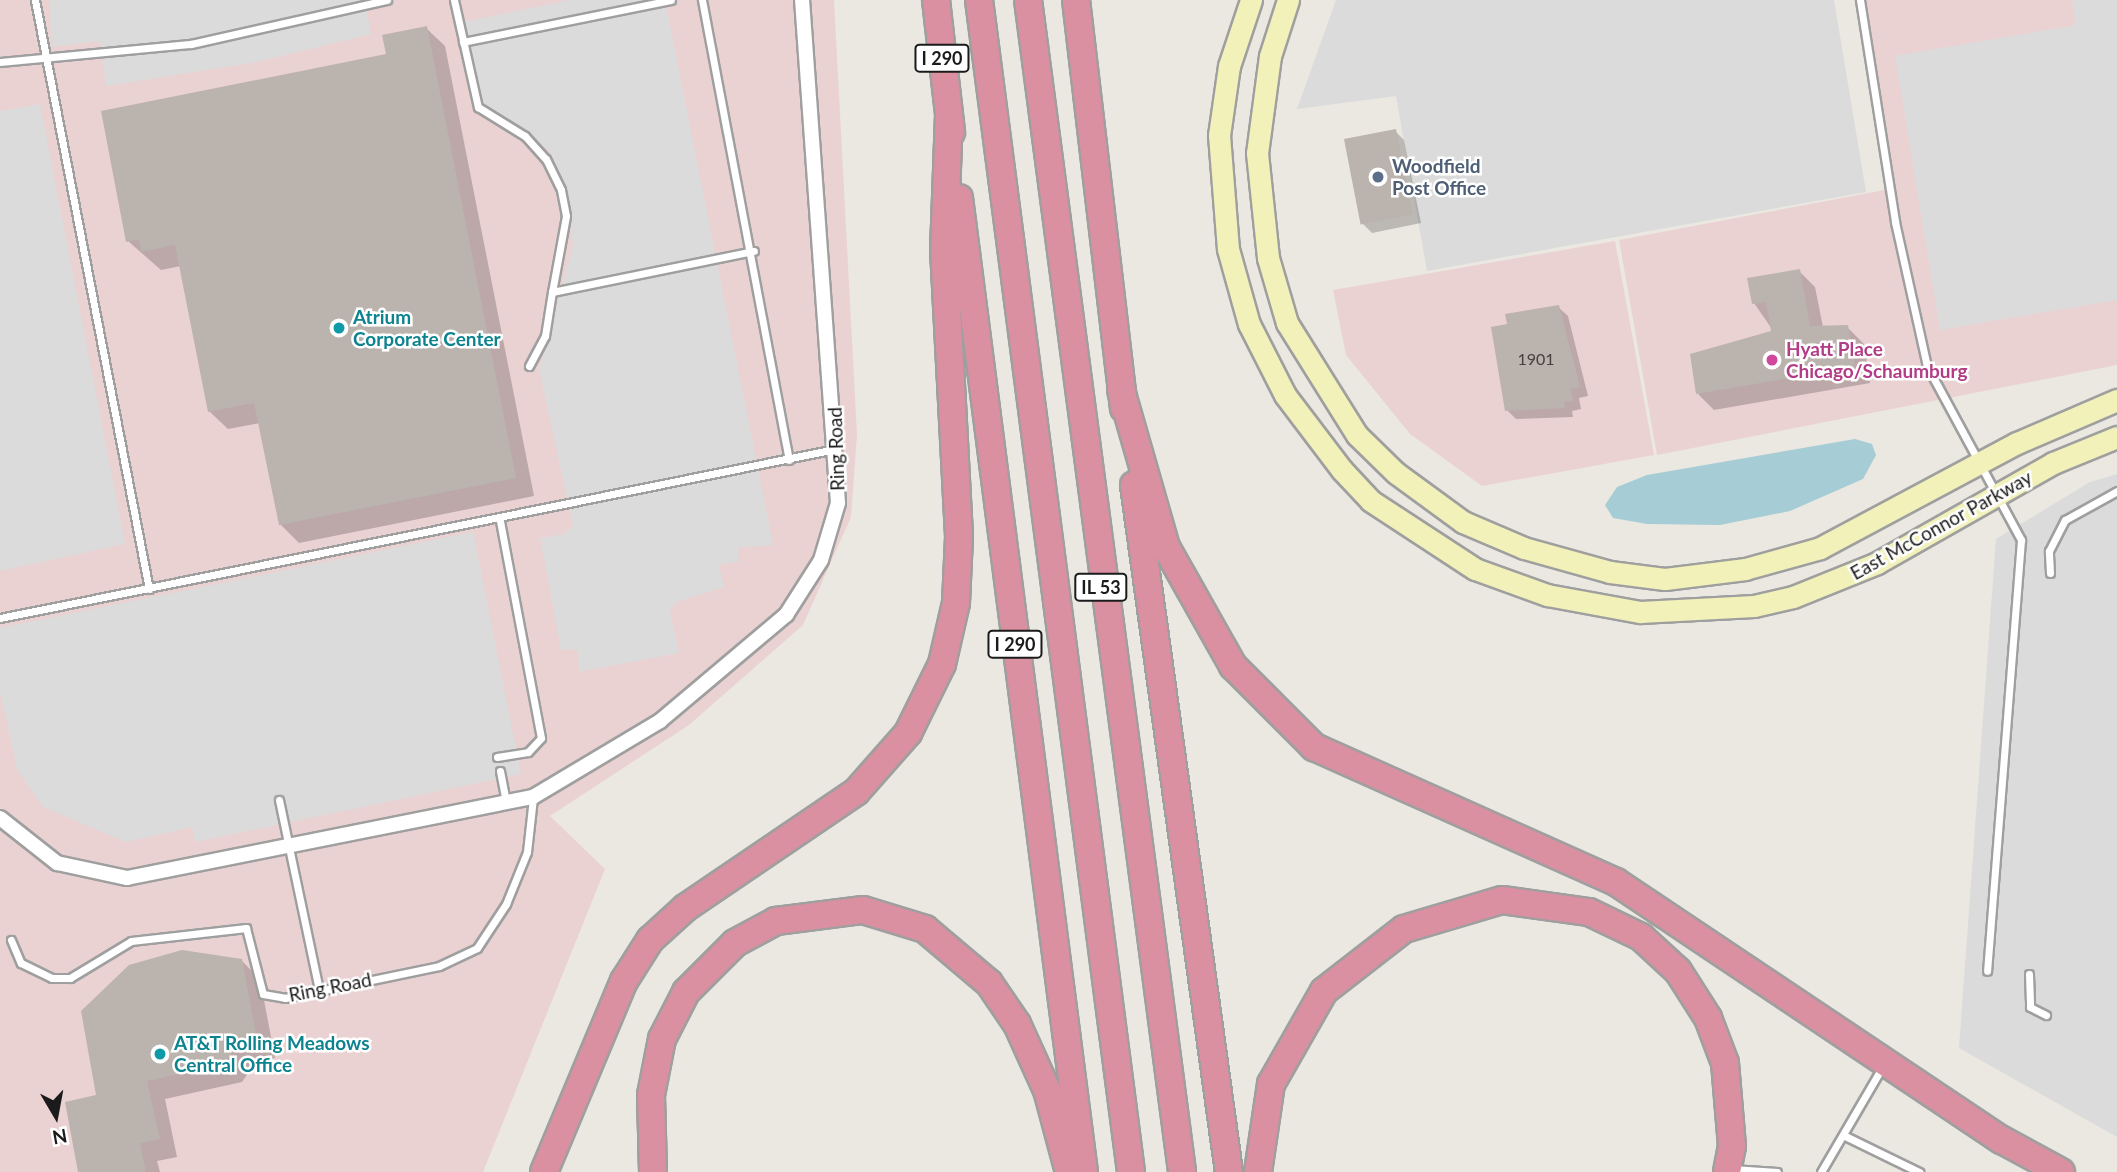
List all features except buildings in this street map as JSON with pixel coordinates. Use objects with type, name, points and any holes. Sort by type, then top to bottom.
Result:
[{"type":"highway","name":"I 290","points":[[936,0],[1084,1172]]},
{"type":"highway","name":"IL 53","points":[[979,0],[1131,1172]]},
{"type":"highway","name":"IL 53","points":[[1028,0],[1091,515],[1182,1172]]},
{"type":"highway","points":[[1076,0],[1121,390],[1229,1172]]},
{"type":"highway","points":[[544,1172],[624,981],[650,940],[685,908],[856,792],[908,733],[942,664],[956,603],[960,536],[944,251],[949,116]]},
{"type":"highway","points":[[1121,390],[1166,547],[1233,666],[1276,715],[1314,747],[1616,883],[1885,1063],[2061,1172]]},
{"type":"highway","points":[[1258,1172],[1271,1084],[1324,991],[1404,929],[1502,900],[1589,912],[1641,937],[1678,971],[1708,1018],[1725,1063],[1732,1146],[1727,1170]]},
{"type":"highway","points":[[653,1172],[650,1095],[662,1039],[685,992],[735,943],[776,921],[863,910],[925,929],[989,983],[1017,1024],[1047,1090],[1069,1172]]},
{"type":"street","name":"Ring Road","points":[[0,818],[57,863],[127,878],[533,797],[660,721],[786,615],[821,560],[838,503],[839,448],[802,0]]},
{"type":"street","name":"East McConnor Parkway","points":[[1251,0],[1229,66],[1219,135],[1236,288],[1266,363],[1309,432],[1371,501],[1475,569],[1534,591],[1594,605],[1681,614],[1813,590],[1877,563],[1994,496],[2117,437]]},
{"type":"street","name":"East McConnor Parkway","points":[[1289,0],[1270,56],[1257,153],[1268,258],[1287,323],[1357,435],[1396,473],[1464,522],[1524,548],[1599,570],[1665,579],[1715,575],[1821,548],[1978,465],[2117,400]]},
{"type":"lane","points":[[35,0],[149,589]]},
{"type":"lane","points":[[0,62],[47,61],[191,44],[387,0]]},
{"type":"lane","points":[[454,0],[478,107],[525,136],[546,159],[561,190],[566,216],[545,336],[529,366]]},
{"type":"lane","points":[[464,42],[671,0]]},
{"type":"lane","points":[[702,0],[754,251],[789,460]]},
{"type":"lane","points":[[1860,0],[1895,222],[1927,366],[1994,496],[2021,540],[1987,971]]},
{"type":"lane","points":[[552,292],[754,251]]},
{"type":"lane","points":[[0,618],[500,520],[839,448]]},
{"type":"lane","points":[[2050,573],[2049,551],[2065,520],[2117,491]]},
{"type":"lane","points":[[497,757],[528,752],[541,738],[500,520]]},
{"type":"lane","points":[[500,771],[506,803]]},
{"type":"lane","name":"Ring Road","points":[[11,940],[27,967],[70,978],[131,941],[246,928],[264,994],[285,998],[439,965],[477,948],[506,904],[527,852],[533,797]]},
{"type":"lane","points":[[279,800],[319,990]]},
{"type":"lane","points":[[2029,975],[2031,1007],[2046,1015]]},
{"type":"lane","points":[[1821,1172],[1885,1063]]},
{"type":"lane","points":[[1843,1135],[1919,1172]]},
{"type":"lane","points":[[1727,1170],[1777,1172]]},
{"type":"shaded area","points":[[0,0],[834,0],[857,435],[851,517],[803,625],[689,725],[550,816],[605,869],[483,1172],[0,1172]]},
{"type":"shaded area","points":[[50,0],[365,0],[371,34],[257,62],[106,86],[100,41],[51,47]]},
{"type":"shaded area","points":[[570,0],[665,0],[773,545],[738,548],[739,561],[719,565],[724,587],[676,602],[670,612],[679,653],[579,672],[578,650],[561,650],[540,538],[564,534],[573,525],[539,369],[573,246],[566,186],[549,150],[483,104],[464,22]]},
{"type":"shaded area","points":[[1336,0],[1834,0],[1866,192],[1427,271],[1396,96],[1297,109]]},
{"type":"shaded area","points":[[1866,0],[2117,0],[2117,365],[1657,455],[1619,240],[1895,188]]},
{"type":"shaded area","points":[[2072,0],[2117,0],[2117,300],[1940,330],[1895,56],[2076,25]]},
{"type":"shaded area","points":[[40,104],[125,544],[0,571],[0,111]]},
{"type":"shaded area","points":[[1615,241],[1654,455],[1482,486],[1410,434],[1346,355],[1333,290]]},
{"type":"shaded area","points":[[2117,474],[2117,1137],[1959,1048],[1996,539],[2090,482]]},
{"type":"shaded area","points":[[473,532],[521,774],[195,842],[192,827],[126,842],[43,807],[17,769],[0,692],[0,628]]},
{"type":"water","points":[[1855,439],[1872,444],[1876,455],[1863,479],[1790,511],[1720,525],[1647,524],[1613,518],[1605,505],[1617,487],[1647,475]]},
{"type":"place","name":"Woodfield Post Office","points":[[1378,177]]},
{"type":"place","name":"Atrium Corporate Center","points":[[339,328]]},
{"type":"place","name":"Hyatt Place Chicago/Schaumburg","points":[[1772,360]]},
{"type":"place","name":"AT&T Rolling Meadows Central Office","points":[[160,1054]]}]
